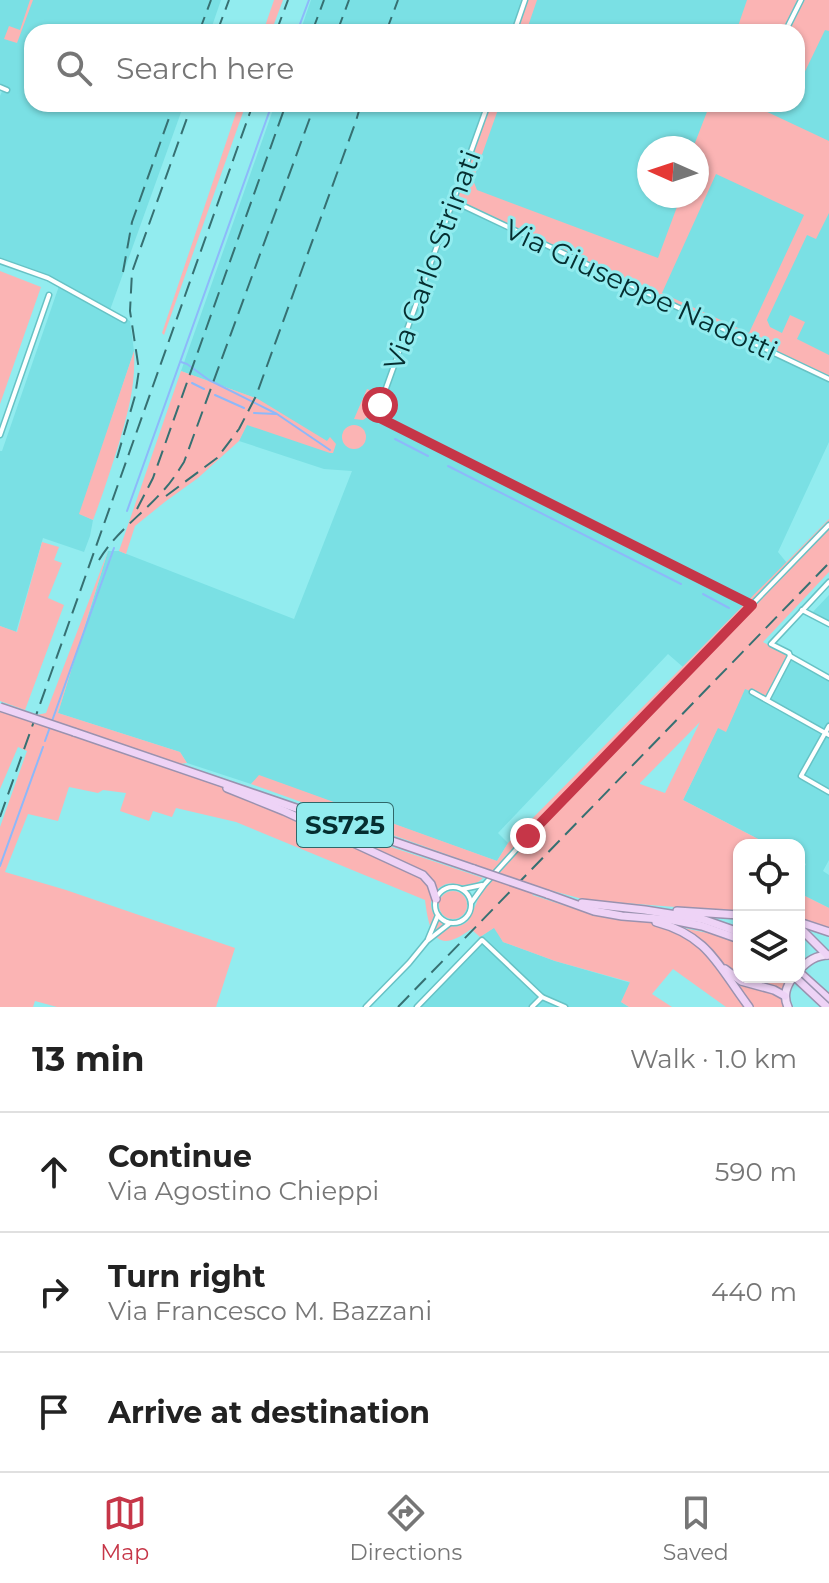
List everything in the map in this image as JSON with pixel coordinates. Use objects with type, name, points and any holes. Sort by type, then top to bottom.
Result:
[{"type":"highway","name":"SS725","points":[[0,707],[557,898]]},
{"type":"highway","points":[[216,780],[234,792],[284,811],[423,875],[431,884],[436,899]]},
{"type":"highway","points":[[557,898],[645,910],[733,915]]},
{"type":"highway","points":[[557,898],[594,911],[677,929],[694,938],[741,981],[785,996]]},
{"type":"highway","points":[[645,910],[702,919],[733,935]]},
{"type":"highway","points":[[622,916],[672,920],[733,931]]},
{"type":"highway","points":[[805,926],[829,932]]},
{"type":"highway","points":[[805,930],[828,955]]},
{"type":"highway","points":[[717,962],[749,1007]]},
{"type":"highway","points":[[805,977],[829,999]]},
{"type":"highway","points":[[800,983],[824,1007]]},
{"type":"main road","points":[[805,965],[813,958],[828,955]]},
{"type":"main road","points":[[788,1007],[785,996],[790,983]]},
{"type":"main road","points":[[824,1007],[829,999]]},
{"type":"street","points":[[517,24],[525,0]]},
{"type":"street","points":[[789,24],[801,0]]},
{"type":"street","points":[[0,87],[7,90]]},
{"type":"street","name":"Via Carlo Strinati","points":[[485,112],[376,416],[752,605]]},
{"type":"street","name":"Via Giuseppe Nadotti","points":[[453,201],[829,379]]},
{"type":"street","points":[[0,261],[48,278],[124,320]]},
{"type":"street","points":[[0,435],[49,295]]},
{"type":"street","points":[[484,885],[442,890],[435,905],[438,915],[450,923],[466,918],[471,903],[484,885],[541,822],[829,525]]},
{"type":"street","points":[[829,582],[771,644],[829,678]]},
{"type":"street","points":[[802,610],[829,624]]},
{"type":"street","points":[[767,700],[790,656]]},
{"type":"street","points":[[752,692],[827,734]]},
{"type":"street","points":[[829,726],[801,776],[829,792]]},
{"type":"street","points":[[463,889],[471,903]]},
{"type":"street","points":[[427,941],[438,915]]},
{"type":"street","points":[[366,1007],[427,941],[450,923]]},
{"type":"street","points":[[417,1007],[482,940],[542,997],[565,1007]]},
{"type":"street","points":[[532,1007],[542,997]]},
{"type":"shaded area","points":[[0,0],[221,0],[213,24],[24,24],[24,112],[181,112],[110,310],[130,321],[134,351],[80,514],[93,520],[90,536],[84,552],[43,538],[16,632],[0,626],[0,451],[59,286],[0,261],[0,96],[3,89],[0,88]]},
{"type":"shaded area","points":[[30,0],[33,0],[17,43],[4,39],[9,26],[20,30]]},
{"type":"shaded area","points":[[274,0],[283,0],[274,24],[266,24]]},
{"type":"shaded area","points":[[311,0],[829,0],[829,442],[778,552],[787,563],[683,667],[668,654],[498,833],[508,843],[497,861],[260,776],[251,784],[187,763],[180,752],[58,713],[108,551],[119,551],[294,619],[352,471],[324,469],[239,441],[258,399],[181,371],[272,112],[805,112],[805,24],[303,24]]},
{"type":"shaded area","points":[[525,0],[537,0],[529,24],[517,24]]},
{"type":"shaded area","points":[[747,0],[829,0],[829,31],[825,30],[805,71],[805,24],[739,24]]},
{"type":"shaded area","points":[[236,112],[243,112],[164,335],[162,333]]},
{"type":"shaded area","points":[[485,112],[497,112],[473,180],[477,190],[658,258],[677,208],[701,208],[662,293],[749,333],[804,215],[716,174],[709,189],[709,136],[698,136],[707,112],[767,112],[829,141],[829,213],[816,239],[807,235],[767,320],[770,327],[782,333],[790,315],[805,322],[797,339],[829,355],[829,379],[452,201]]},
{"type":"shaded area","points":[[0,271],[41,287],[0,404]]},
{"type":"shaded area","points":[[134,351],[133,386],[128,409],[93,520],[79,514]]},
{"type":"shaded area","points":[[181,371],[258,399],[327,441],[330,437],[336,444],[333,453],[330,453],[247,425],[239,441],[198,478],[135,526],[126,554],[119,551]]},
{"type":"shaded area","points":[[367,389],[383,395],[376,411],[363,420],[354,419]]},
{"type":"shaded area","points":[[354,425],[362,429],[366,437],[362,445],[354,449],[346,445],[342,437],[346,429]]},
{"type":"shaded area","points":[[829,519],[829,572],[763,642],[788,656],[765,697],[745,689],[726,732],[718,728],[683,800],[758,839],[733,839],[733,912],[586,900],[542,888],[532,895],[591,914],[665,924],[731,938],[733,983],[793,983],[788,995],[792,1007],[726,1007],[673,969],[652,994],[672,1007],[629,1007],[621,1002],[630,982],[555,961],[503,942],[494,928],[480,937],[471,929],[459,937],[442,940],[432,931],[425,900],[236,822],[176,808],[172,817],[153,811],[149,821],[120,811],[126,793],[103,790],[98,793],[69,787],[58,821],[28,814],[5,872],[235,948],[216,1007],[57,1007],[35,1001],[33,1007],[0,1007],[0,827],[27,751],[18,747],[0,789],[0,712],[22,718],[46,713],[108,551],[58,713],[180,752],[187,763],[165,766],[483,878],[470,885],[449,883],[438,889],[431,905],[433,913],[444,924],[460,926],[468,921],[490,870],[251,784],[259,775],[497,861],[508,843]],"holes":[[[700,722],[665,793],[640,783]]]},
{"type":"shaded area","points":[[42,542],[59,547],[54,560],[62,563],[48,598],[64,605],[25,710],[0,701],[0,626],[17,632]]},
{"type":"shaded area","points":[[829,595],[829,627],[809,616]]},
{"type":"shaded area","points":[[788,656],[829,678],[829,860],[823,871],[829,875],[829,908],[805,896],[805,839],[758,839],[683,800],[718,727],[726,731],[745,688]]},
{"type":"shaded area","points":[[453,891],[463,895],[467,905],[463,915],[453,919],[443,915],[439,905],[443,895]]},
{"type":"shaded area","points":[[805,896],[829,908],[829,928],[805,920]]},
{"type":"shaded area","points":[[495,927],[503,942],[631,983],[621,1002],[629,1007],[417,1007],[480,937]]},
{"type":"waterway","points":[[300,24],[309,0]]},
{"type":"waterway","points":[[127,511],[269,112]]},
{"type":"waterway","points":[[181,362],[209,380],[277,414],[330,450]]},
{"type":"waterway","points":[[192,383],[204,389]]},
{"type":"waterway","points":[[215,395],[244,408]]},
{"type":"waterway","points":[[254,413],[276,414]]},
{"type":"waterway","points":[[395,439],[428,456]]},
{"type":"waterway","points":[[448,466],[681,584]]},
{"type":"waterway","points":[[52,721],[114,548]]},
{"type":"waterway","points":[[703,594],[729,608]]},
{"type":"waterway","points":[[45,741],[50,727]]},
{"type":"waterway","points":[[0,866],[43,747]]},
{"type":"railway","points":[[202,24],[211,0]]},
{"type":"railway","points":[[220,24],[229,0]]},
{"type":"railway","points":[[279,24],[288,0]]},
{"type":"railway","points":[[315,24],[324,0]]},
{"type":"railway","points":[[340,24],[349,0]]},
{"type":"railway","points":[[389,24],[398,0]]},
{"type":"railway","points":[[123,272],[132,222],[171,112]]},
{"type":"railway","points":[[117,458],[135,396],[139,370],[130,311],[132,272],[189,112]]},
{"type":"railway","points":[[0,817],[250,112]]},
{"type":"railway","points":[[137,509],[153,478],[283,112]]},
{"type":"railway","points":[[99,560],[120,533],[164,490],[184,462],[312,112]]},
{"type":"railway","points":[[166,496],[217,458],[239,429],[256,396],[359,112]]},
{"type":"railway","points":[[398,1007],[829,563]]},
{"type":"route","points":[[380,405],[376,416],[752,605],[528,836]]}]
